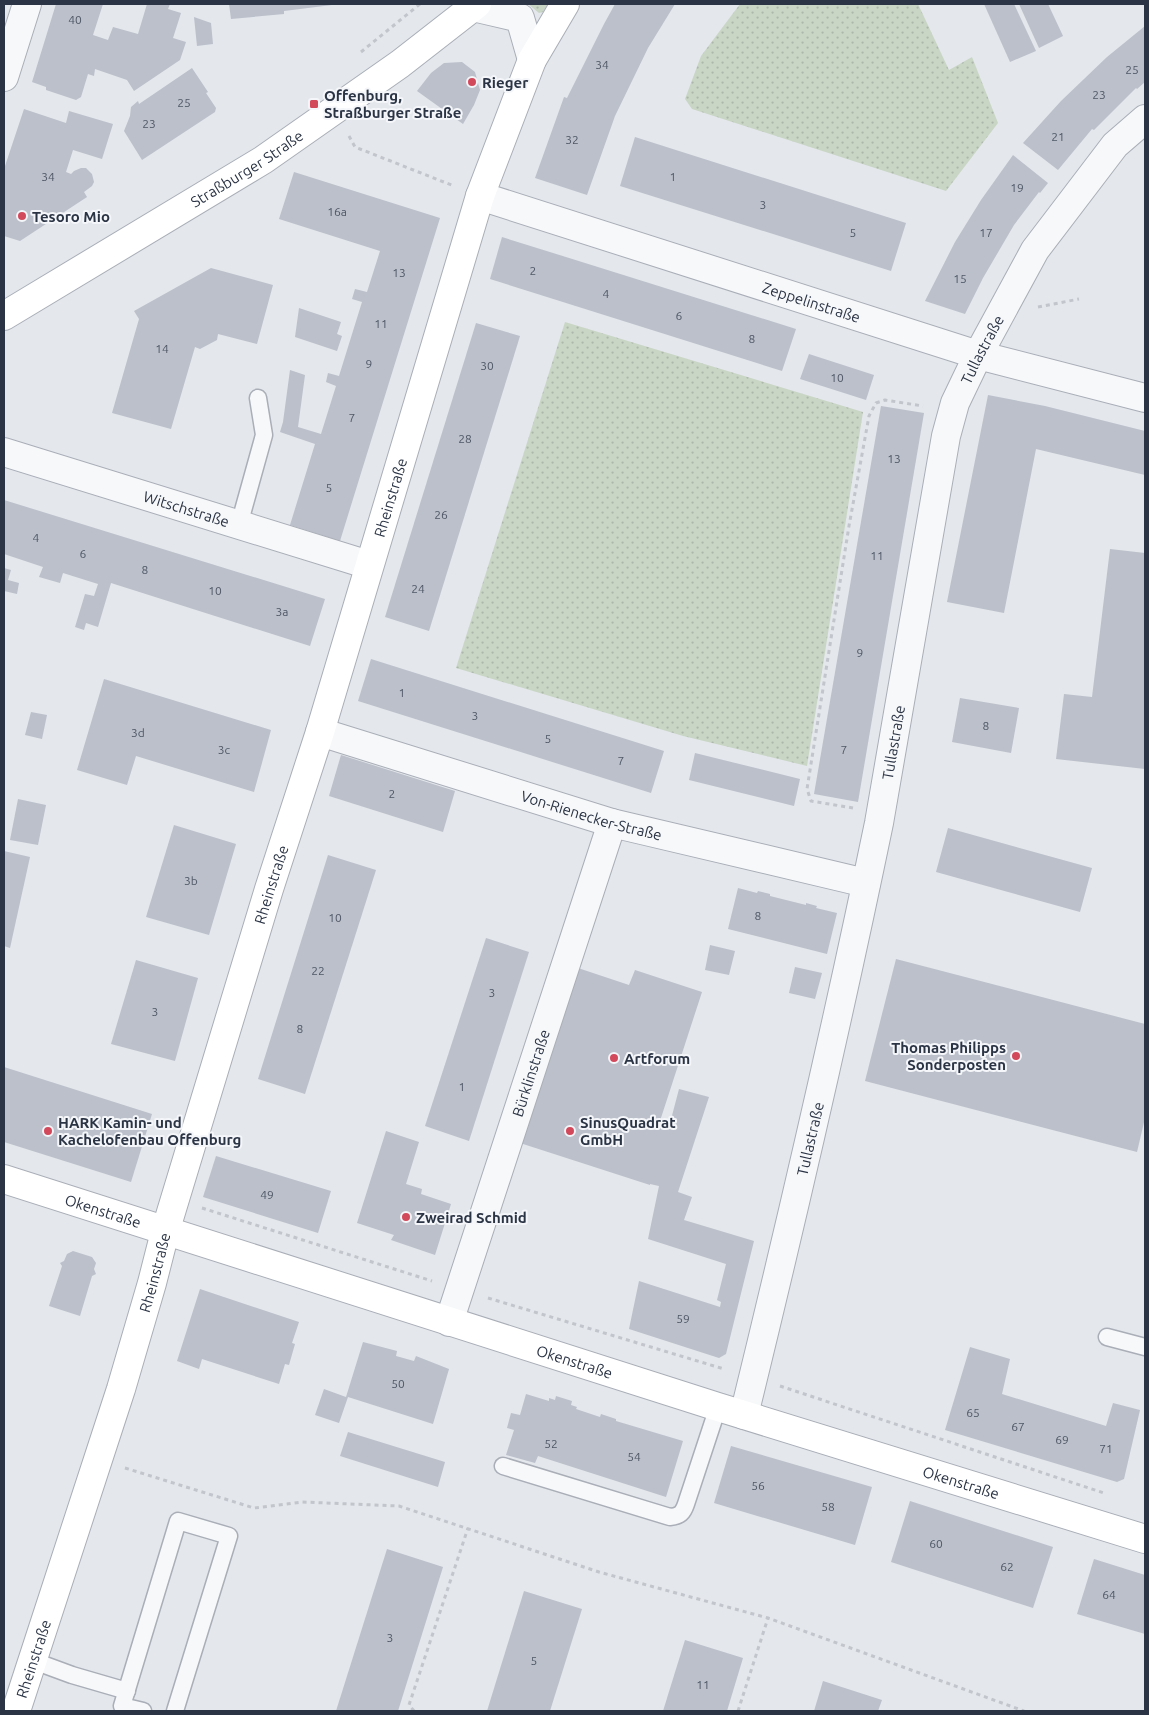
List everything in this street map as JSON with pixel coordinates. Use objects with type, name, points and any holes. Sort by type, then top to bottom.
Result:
[{"type":"main road","name":"Rheinstraße","points":[[16,1711],[34,1661],[124,1380],[174,1200],[269,889],[320,732],[480,196],[532,60],[565,4]]},
{"type":"main road","name":"Straßburger Straße","points":[[4,316],[263,160],[400,64],[475,5]]},
{"type":"main road","name":"Okenstraße","points":[[4,1179],[165,1232],[718,1407],[1145,1538]]},
{"type":"street","points":[[4,77],[27,4]]},
{"type":"street","points":[[475,5],[520,18],[532,60]]},
{"type":"street","name":"Tullastraße","points":[[744,1415],[866,883],[946,436],[955,403],[978,354],[1035,250],[1115,145],[1145,119]]},
{"type":"street","name":"Zeppelinstraße","points":[[480,196],[978,354],[1145,398]]},
{"type":"street","name":"Witschstraße","points":[[4,452],[370,565]]},
{"type":"street","name":"Von-Rienecker-Straße","points":[[320,732],[612,822],[866,883]]},
{"type":"street","name":"Bürklinstraße","points":[[449,1322],[612,822]]},
{"type":"lane","points":[[239,525],[264,435],[258,398]]},
{"type":"lane","points":[[1107,1336],[1145,1347]]},
{"type":"lane","points":[[503,1466],[670,1517],[678,1516],[684,1512],[718,1407]]},
{"type":"lane","points":[[142,1711],[122,1706],[178,1521],[229,1536],[176,1711]]},
{"type":"lane","points":[[34,1661],[72,1675],[127,1691]]},
{"type":"path","points":[[358,55],[420,4]]},
{"type":"path","points":[[337,108],[355,147],[480,196]]},
{"type":"path","points":[[855,808],[811,801],[807,789],[849,526],[869,416],[876,403],[885,400],[953,411]]},
{"type":"path","points":[[174,1200],[460,1290],[753,1378],[1108,1494]]},
{"type":"path","points":[[98,1460],[254,1508],[302,1502],[399,1506],[599,1572],[768,1618],[1024,1711]]},
{"type":"path","points":[[414,1711],[409,1705],[468,1528]]},
{"type":"path","points":[[738,1711],[768,1618]]},
{"type":"green space","points":[[528,4],[548,4],[543,12],[539,13]]},
{"type":"green space","points":[[740,4],[918,4],[949,70],[972,57],[998,123],[946,191],[692,109],[685,99],[701,56]]},
{"type":"green space","points":[[565,322],[863,412],[807,766],[683,736],[456,668]]},
{"type":"building","points":[[56,4],[103,4],[93,35],[108,40],[113,27],[138,34],[147,4],[170,4],[168,9],[181,13],[173,38],[186,42],[180,60],[134,91],[127,80],[95,69],[94,76],[88,74],[81,97],[76,100],[46,90],[46,87],[32,82]]},
{"type":"building","points":[[229,4],[332,5],[284,11],[284,14],[231,19]]},
{"type":"building","points":[[615,4],[675,4],[648,48],[615,116],[587,195],[535,178],[564,97],[567,98]]},
{"type":"building","points":[[984,4],[1014,4],[1036,51],[1010,62]]},
{"type":"building","points":[[1019,4],[1048,4],[1063,36],[1039,48]]},
{"type":"building","points":[[194,17],[211,23],[213,44],[197,46]]},
{"type":"building","points":[[1145,26],[1145,82],[1136,88],[1094,130],[1092,129],[1058,170],[1023,143],[1061,101],[1107,57]]},
{"type":"building","points":[[462,62],[475,72],[480,90],[463,124],[417,91],[431,73],[444,63]]},
{"type":"building","points":[[192,68],[208,92],[206,93],[216,108],[215,112],[142,160],[124,131],[130,116],[131,107],[138,101],[139,104]]},
{"type":"building","points":[[24,109],[66,123],[69,111],[113,124],[102,159],[73,150],[66,172],[71,174],[81,168],[86,168],[92,174],[94,182],[84,192],[87,197],[20,241],[4,236],[4,169]]},
{"type":"building","points":[[635,137],[906,223],[891,271],[620,186]]},
{"type":"building","points":[[1013,155],[1048,183],[1014,225],[983,278],[965,314],[925,301],[955,242],[981,200]]},
{"type":"building","points":[[294,172],[440,218],[340,541],[290,525],[315,444],[280,432],[290,370],[305,375],[298,427],[321,434],[336,386],[326,382],[328,373],[339,376],[362,302],[352,299],[355,289],[367,292],[380,251],[279,219]]},
{"type":"building","points":[[502,237],[796,329],[782,371],[490,279]]},
{"type":"building","points":[[211,268],[273,285],[257,344],[218,334],[217,340],[200,349],[195,347],[171,429],[112,413],[139,319],[134,311]]},
{"type":"building","points":[[299,308],[341,322],[337,334],[342,336],[337,351],[295,337]]},
{"type":"building","points":[[476,323],[520,336],[429,631],[385,617]]},
{"type":"building","points":[[809,354],[874,375],[866,400],[800,379]]},
{"type":"building","points":[[988,395],[1045,406],[1145,431],[1145,475],[1036,449],[1004,613],[947,602]]},
{"type":"building","points":[[881,406],[924,413],[858,802],[814,794]]},
{"type":"building","points":[[4,500],[325,599],[310,646],[111,583],[98,627],[86,623],[84,630],[75,627],[85,594],[94,596],[98,584],[63,573],[60,583],[39,577],[43,567],[4,554]]},
{"type":"building","points":[[1110,549],[1145,553],[1145,769],[1056,759],[1064,694],[1092,697]]},
{"type":"building","points":[[4,568],[11,570],[8,580],[19,583],[17,594],[4,591]]},
{"type":"building","points":[[371,659],[664,751],[651,793],[358,701]]},
{"type":"building","points":[[104,679],[271,730],[254,792],[136,756],[127,785],[77,770]]},
{"type":"building","points":[[960,698],[1019,708],[1011,753],[952,742]]},
{"type":"building","points":[[31,712],[47,715],[42,739],[25,735]]},
{"type":"building","points":[[695,753],[800,779],[794,806],[689,780]]},
{"type":"building","points":[[341,755],[455,791],[443,832],[329,796]]},
{"type":"building","points":[[18,799],[46,805],[38,845],[10,840]]},
{"type":"building","points":[[174,825],[236,844],[209,935],[146,917]]},
{"type":"building","points":[[948,828],[1092,868],[1080,912],[936,872]]},
{"type":"building","points":[[4,851],[30,857],[10,948],[4,946]]},
{"type":"building","points":[[328,855],[376,870],[305,1094],[258,1079]]},
{"type":"building","points":[[738,888],[770,894],[770,896],[806,905],[806,903],[817,906],[816,908],[837,913],[827,954],[728,929]]},
{"type":"building","points":[[486,938],[529,952],[469,1141],[425,1126]]},
{"type":"building","points":[[710,945],[735,951],[729,975],[705,970]]},
{"type":"building","points":[[896,959],[1145,1024],[1145,1118],[1137,1152],[865,1081]]},
{"type":"building","points":[[136,960],[198,978],[175,1061],[111,1044]]},
{"type":"building","points":[[795,967],[822,973],[815,999],[789,993]]},
{"type":"building","name":"Artforum","points":[[578,968],[629,985],[635,970],[702,992],[659,1124],[669,1127],[679,1089],[709,1097],[678,1192],[692,1197],[684,1220],[754,1241],[726,1354],[719,1358],[629,1329],[639,1281],[720,1307],[721,1302],[717,1300],[726,1264],[648,1239],[659,1186],[650,1185],[520,1143]]},
{"type":"building","points":[[4,1067],[152,1114],[131,1182],[4,1142]]},
{"type":"building","points":[[386,1131],[419,1142],[406,1184],[422,1189],[421,1194],[451,1204],[435,1255],[391,1240],[394,1235],[357,1223]]},
{"type":"building","points":[[216,1156],[331,1191],[318,1233],[203,1197]]},
{"type":"building","points":[[73,1251],[92,1257],[96,1263],[94,1269],[96,1274],[92,1276],[80,1316],[49,1306],[62,1266],[60,1263],[64,1261],[67,1254]]},
{"type":"building","points":[[200,1289],[299,1322],[292,1343],[295,1344],[289,1365],[285,1364],[279,1384],[202,1359],[199,1369],[177,1361]]},
{"type":"building","points":[[363,1342],[397,1351],[396,1356],[414,1361],[416,1356],[449,1369],[433,1424],[348,1397],[339,1423],[315,1415],[324,1389],[346,1397]]},
{"type":"building","points":[[970,1347],[1010,1359],[1002,1394],[1106,1426],[1113,1403],[1140,1410],[1124,1479],[1117,1482],[945,1430]]},
{"type":"building","points":[[526,1394],[549,1401],[549,1398],[555,1400],[556,1396],[572,1401],[571,1405],[577,1407],[576,1409],[600,1417],[601,1414],[616,1419],[616,1421],[683,1441],[666,1497],[538,1456],[535,1463],[506,1455],[514,1430],[507,1428],[511,1413],[520,1415]]},
{"type":"building","points":[[348,1432],[445,1462],[438,1487],[340,1456]]},
{"type":"building","points":[[731,1446],[872,1487],[855,1545],[714,1503]]},
{"type":"building","points":[[910,1501],[1053,1547],[1033,1608],[891,1562]]},
{"type":"building","points":[[387,1549],[443,1567],[398,1711],[336,1711]]},
{"type":"building","points":[[1094,1559],[1145,1575],[1145,1634],[1077,1614]]},
{"type":"building","points":[[524,1591],[582,1609],[550,1711],[487,1711]]},
{"type":"building","points":[[685,1640],[743,1658],[727,1711],[663,1711]]},
{"type":"building","points":[[823,1681],[882,1700],[878,1711],[814,1711]]},
{"type":"place","name":"Rieger","points":[[472,82]]},
{"type":"place","name":"Offenburg, Straßburger Straße","points":[[314,104]]},
{"type":"place","name":"Tesoro Mio","points":[[22,216]]},
{"type":"place","name":"Thomas Philipps Sonderposten","points":[[1016,1056]]},
{"type":"place","name":"Artforum","points":[[614,1058]]},
{"type":"place","name":"HARK Kamin- und Kachelofenbau Offenburg","points":[[48,1131]]},
{"type":"place","name":"SinusQuadrat GmbH","points":[[570,1131]]},
{"type":"place","name":"Zweirad Schmid","points":[[406,1217]]}]
